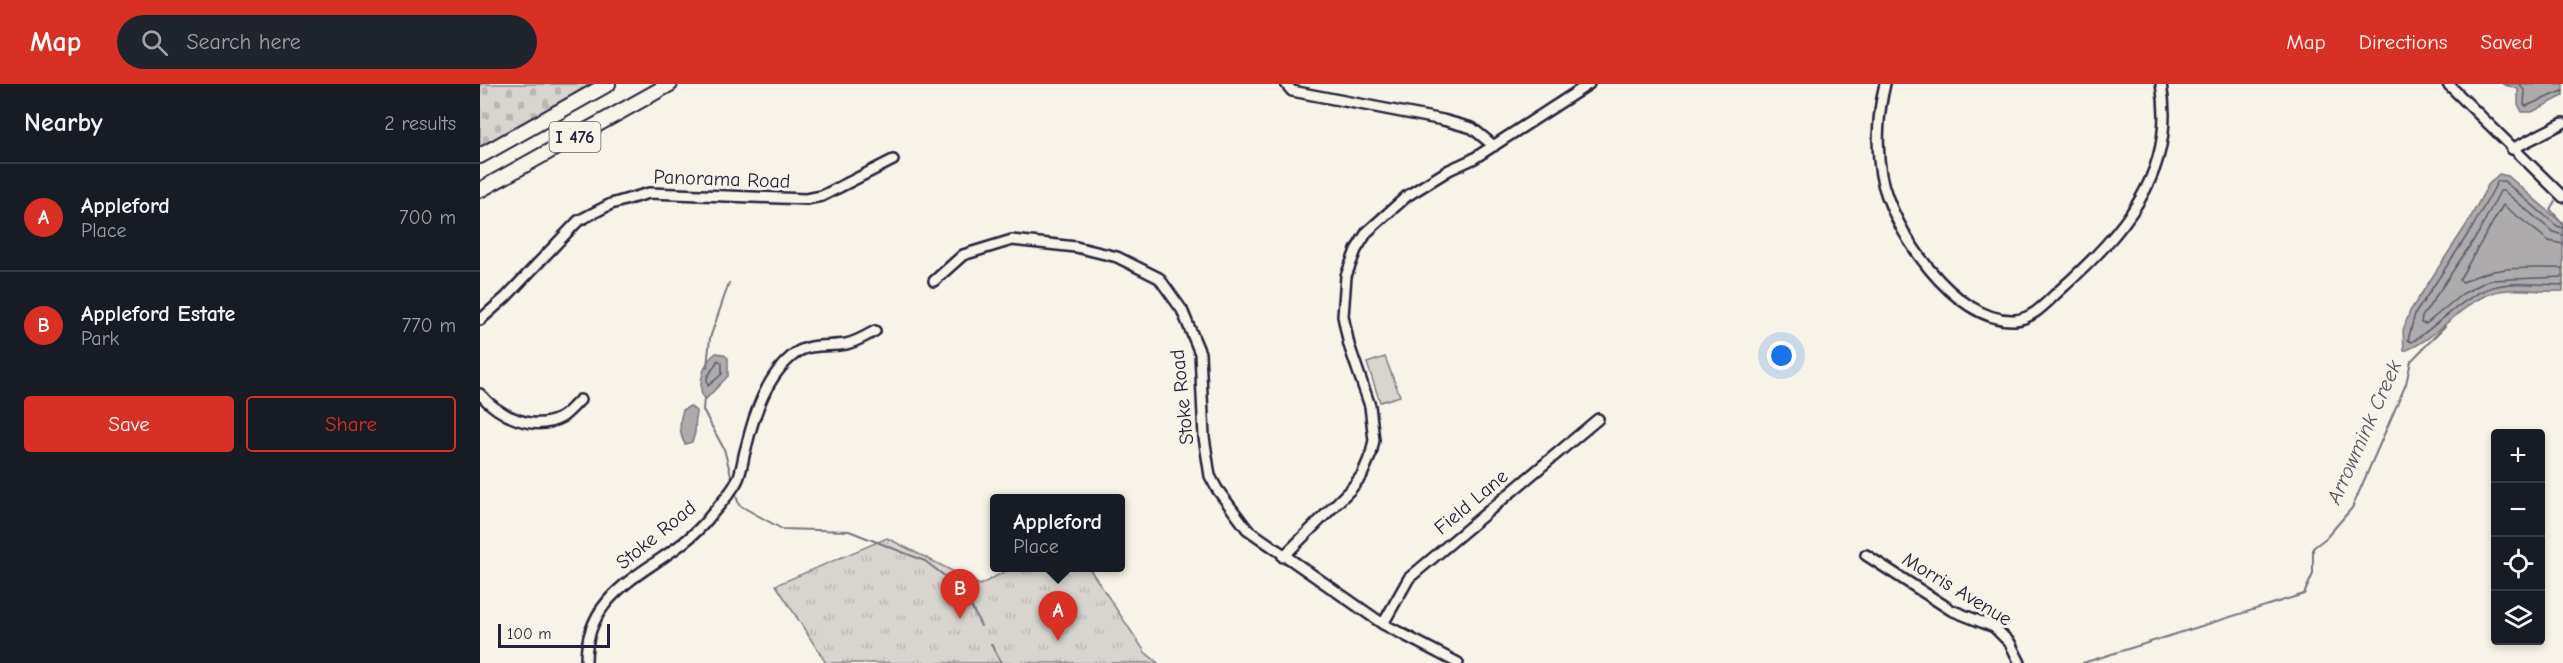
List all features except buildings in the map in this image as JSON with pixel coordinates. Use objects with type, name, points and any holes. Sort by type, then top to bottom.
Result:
[{"type":"highway","name":"I 476","points":[[480,156],[608,84]]},
{"type":"highway","name":"I 476","points":[[480,190],[670,84]]},
{"type":"street","points":[[1286,84],[1292,91],[1443,120],[1472,128],[1494,146]]},
{"type":"street","points":[[1283,557],[1351,489],[1362,475],[1371,454],[1374,440],[1370,406],[1349,345],[1343,316],[1346,276],[1356,250],[1367,232],[1407,196],[1449,170],[1473,159],[1589,84]]},
{"type":"street","points":[[1885,84],[1881,101],[1879,156],[1885,190],[1907,239],[1942,283],[1959,298],[2000,319],[2018,320],[2032,315],[2077,275],[2134,213],[2155,170],[2164,129],[2161,84]]},
{"type":"street","points":[[2448,84],[2512,150],[2563,197]]},
{"type":"street","points":[[2512,150],[2563,123]]},
{"type":"street","name":"Panorama Road","points":[[480,320],[506,297],[578,221],[611,204],[649,193],[685,192],[806,200],[822,196],[893,160]]},
{"type":"street","name":"Stoke Road","points":[[934,281],[963,255],[988,245],[1012,240],[1076,247],[1117,257],[1159,278],[1182,310],[1192,329],[1200,353],[1204,437],[1210,476],[1247,529],[1283,557],[1383,624],[1458,663]]},
{"type":"street","name":"Stoke Road","points":[[586,663],[588,640],[593,626],[615,592],[627,580],[661,559],[704,524],[733,487],[738,479],[752,424],[773,376],[798,351],[817,346],[846,344],[875,331]]},
{"type":"street","points":[[480,394],[498,411],[510,417],[534,423],[550,422],[563,416],[580,400]]},
{"type":"street","name":"Field Lane","points":[[1383,624],[1409,578],[1598,419]]},
{"type":"street","name":"Morris Avenue","points":[[1866,555],[1951,610],[1994,627],[2010,643],[2020,663]]},
{"type":"green space","points":[[480,84],[607,84],[480,156]]},
{"type":"green space","points":[[1385,357],[1400,396],[1380,402],[1367,363]]},
{"type":"green space","points":[[887,538],[980,585],[1004,572],[1092,572],[1145,652],[1158,663],[826,663],[776,585]]},
{"type":"water","points":[[2502,84],[2563,84],[2563,96],[2532,112],[2522,112],[2518,104],[2518,89]]},
{"type":"water","points":[[2499,174],[2508,176],[2563,224],[2563,291],[2509,290],[2492,293],[2480,298],[2427,339],[2404,351],[2403,330],[2410,311],[2467,224],[2488,185]]},
{"type":"water","points":[[716,353],[728,358],[728,376],[706,399],[702,396],[702,379],[705,367]]},
{"type":"water","points":[[690,406],[696,411],[695,433],[692,442],[685,444],[680,427],[681,419],[683,410]]},
{"type":"waterway","name":"Arrowmink Creek","points":[[2555,201],[2550,209],[2563,224]]},
{"type":"waterway","points":[[707,367],[710,338],[729,283]]},
{"type":"waterway","name":"Arrowmink Creek","points":[[2083,663],[2304,594],[2313,574],[2313,548],[2326,538],[2352,508],[2406,384],[2411,361],[2445,326]]},
{"type":"waterway","points":[[704,397],[703,410],[724,449],[733,483]]},
{"type":"waterway","points":[[735,492],[739,505],[782,529],[849,531],[925,561],[963,590],[981,626]]},
{"type":"waterway","points":[[991,644],[1001,663]]},
{"type":"place","name":"Appleford Estate","points":[[960,619]]},
{"type":"place","name":"Appleford","points":[[1058,641]]}]
